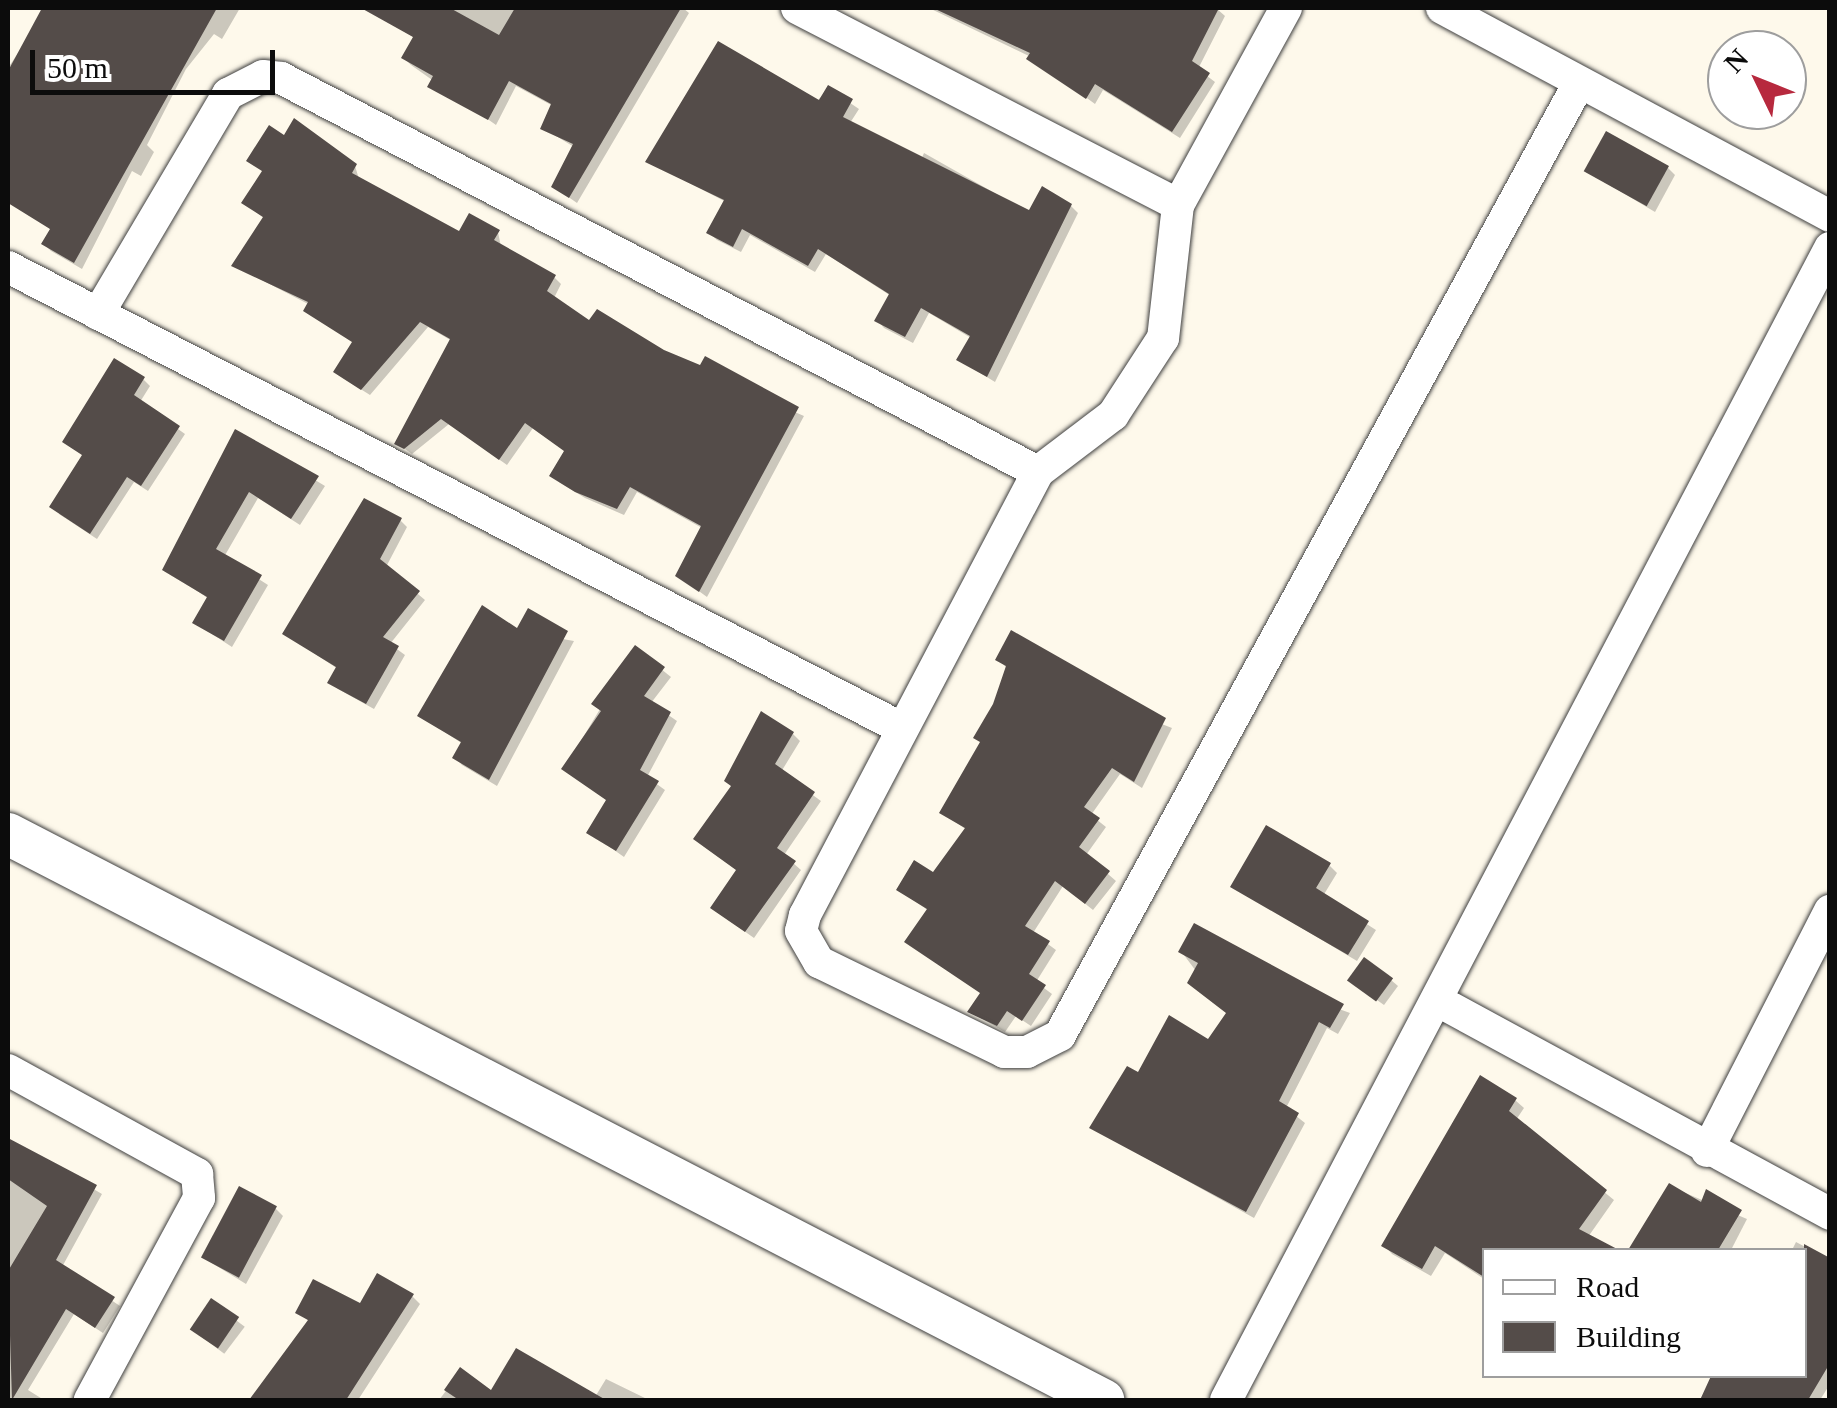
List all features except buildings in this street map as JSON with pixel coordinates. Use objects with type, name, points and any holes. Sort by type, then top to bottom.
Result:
[{"type":"street","points":[[797,8],[1178,205]]},
{"type":"street","points":[[1286,8],[1178,205],[1163,338],[1113,414],[1038,472],[805,915],[807,949],[1004,1052],[1046,1045],[1580,84]]},
{"type":"street","points":[[1442,8],[1830,216]]},
{"type":"street","points":[[98,314],[228,94],[263,76],[282,78],[1038,472]]},
{"type":"street","points":[[1226,1400],[1440,1002],[1830,248]]},
{"type":"street","points":[[8,268],[901,728]]},
{"type":"street","points":[[8,834],[1103,1400]]},
{"type":"street","points":[[1707,1150],[1830,912]]},
{"type":"street","points":[[1440,1002],[1830,1214]]},
{"type":"street","points":[[8,1070],[197,1174],[199,1198],[103,1396]]}]
